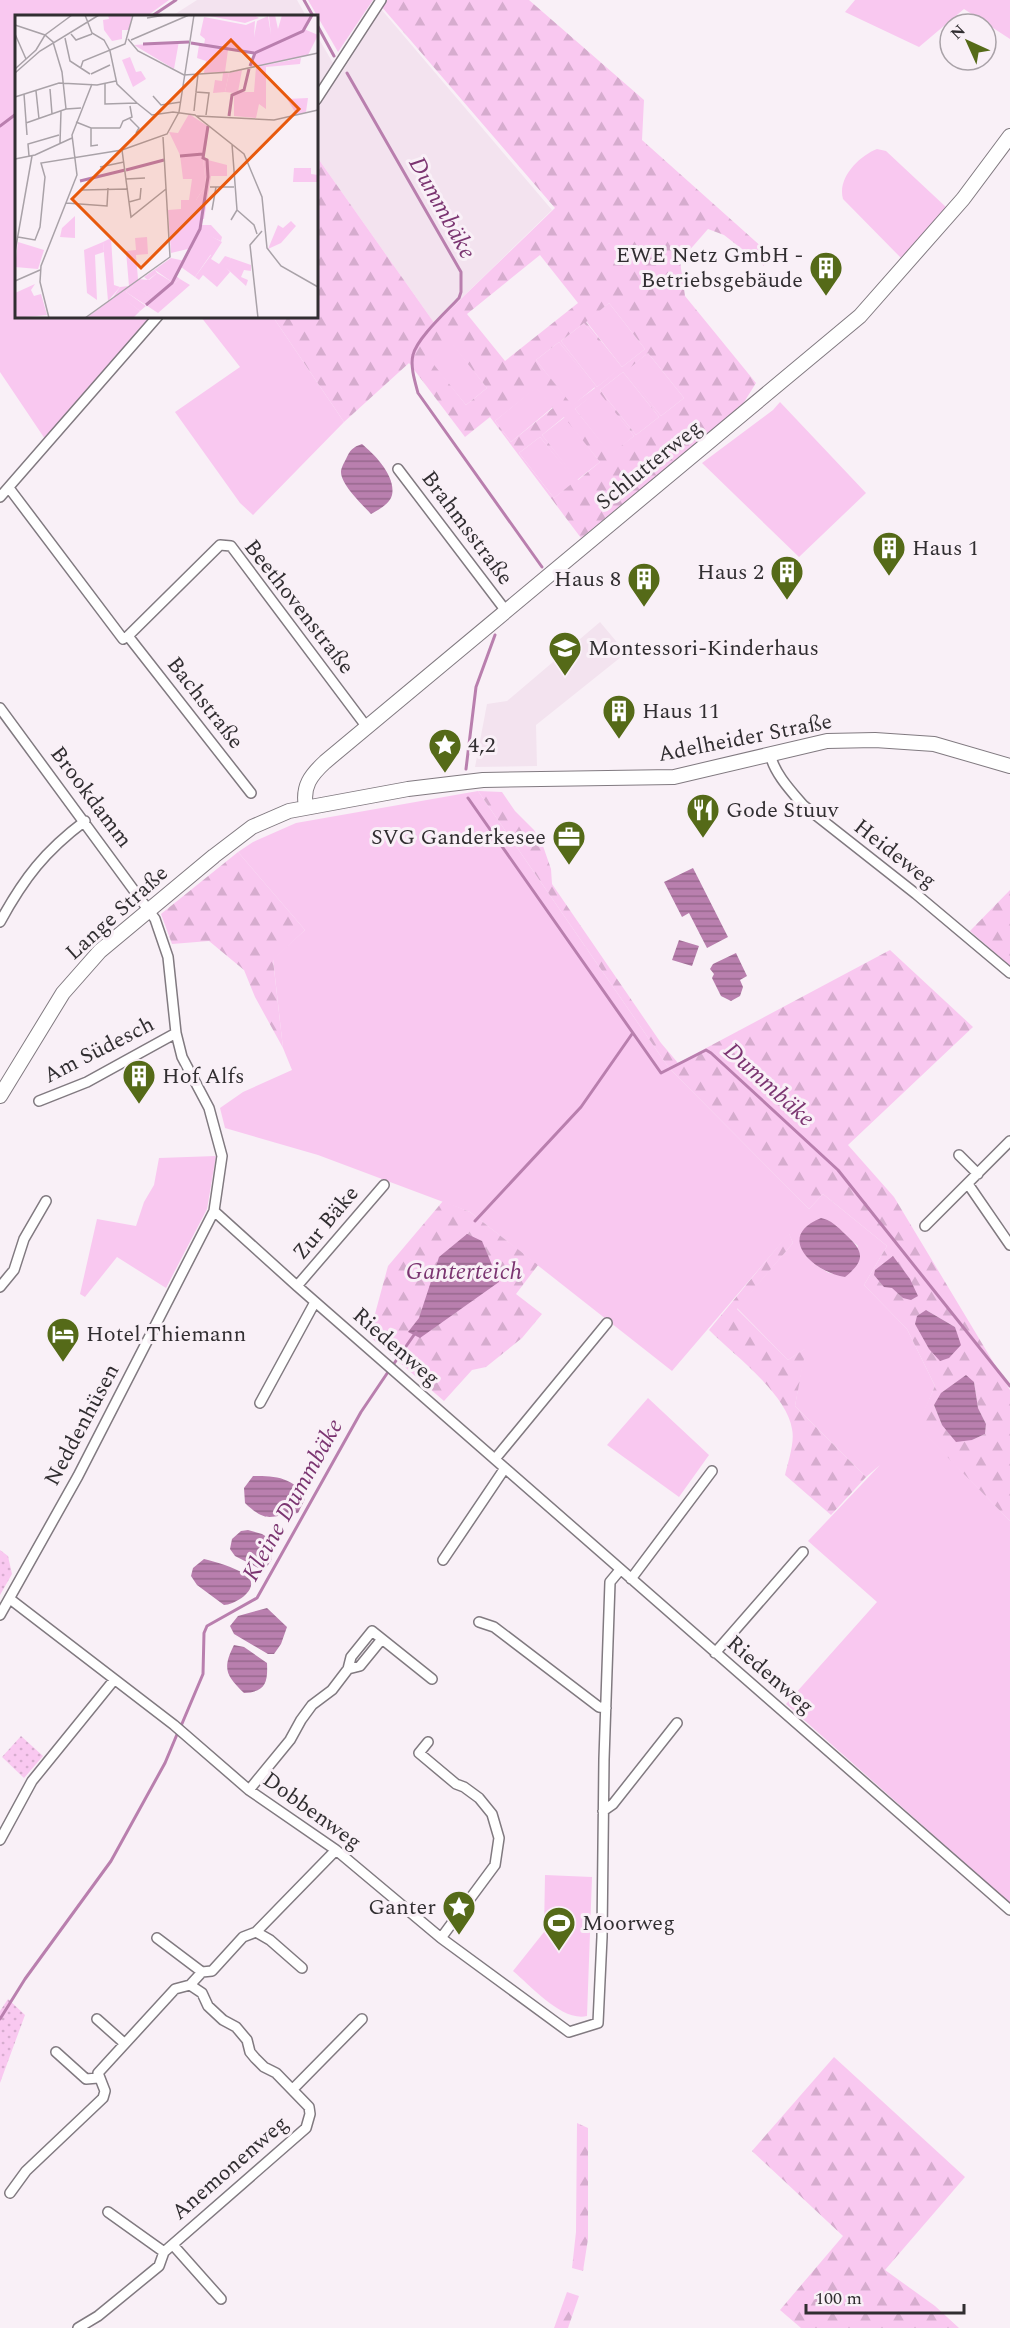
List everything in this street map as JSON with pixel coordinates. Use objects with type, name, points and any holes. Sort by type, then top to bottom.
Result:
[{"type":"street","points":[[318,97],[381,0]]},
{"type":"street","name":"Schlutterweg","points":[[306,807],[304,798],[309,778],[366,726],[860,316],[963,199],[1010,136]]},
{"type":"street","points":[[0,497],[156,318]]},
{"type":"street","name":"Brahmsstraße","points":[[398,469],[506,611]]},
{"type":"street","points":[[9,488],[120,637],[123,639],[128,636]]},
{"type":"street","name":"Beethovenstraße","points":[[128,636],[220,545],[231,546],[366,726]]},
{"type":"street","name":"Bachstraße","points":[[128,636],[251,794]]},
{"type":"street","name":"Brookdamm","points":[[0,708],[150,909]]},
{"type":"street","name":"Adelheider Straße","points":[[306,807],[408,789],[483,780],[674,777],[827,741],[875,740],[943,745],[1010,766]]},
{"type":"street","name":"Heideweg","points":[[770,754],[771,761],[789,789],[803,805],[916,894],[1010,973]]},
{"type":"street","name":"Lange Straße","points":[[0,1096],[63,993],[100,951],[252,827],[273,817],[306,807]]},
{"type":"street","points":[[0,922],[41,859],[60,840],[85,821]]},
{"type":"street","name":"Neddenhüsen","points":[[0,1615],[83,1466],[214,1211],[222,1156],[209,1108],[182,1057],[176,1033],[168,957],[150,909]]},
{"type":"street","name":"Am Südesch","points":[[39,1101],[87,1082],[176,1033]]},
{"type":"street","points":[[925,1226],[1010,1141]]},
{"type":"street","points":[[959,1155],[978,1174]]},
{"type":"street","points":[[968,1184],[1010,1245]]},
{"type":"street","name":"Zur Bäke","points":[[297,1287],[384,1185]]},
{"type":"street","points":[[0,1287],[14,1270],[24,1239],[46,1201]]},
{"type":"street","name":"Riedenweg","points":[[214,1211],[297,1287],[1010,1910]]},
{"type":"street","points":[[260,1403],[315,1302]]},
{"type":"street","points":[[495,1459],[607,1323]]},
{"type":"street","points":[[443,1560],[505,1468]]},
{"type":"street","points":[[631,1579],[712,1471]]},
{"type":"street","points":[[715,1653],[803,1551]]},
{"type":"street","points":[[603,1810],[610,1582],[620,1570]]},
{"type":"street","name":"Dobbenweg","points":[[10,1599],[174,1725],[249,1790],[336,1850],[441,1938],[569,2032],[598,2023],[602,1937],[603,1810]]},
{"type":"street","points":[[479,1622],[494,1627],[599,1707],[606,1708]]},
{"type":"street","points":[[249,1790],[290,1740],[312,1705],[332,1690],[348,1669],[351,1657],[372,1631],[432,1678]]},
{"type":"street","points":[[0,1840],[32,1781],[114,1680]]},
{"type":"street","points":[[603,1810],[613,1804],[677,1723]]},
{"type":"street","points":[[428,1742],[419,1753],[456,1784],[479,1798],[492,1814],[500,1838],[495,1864],[441,1938]]},
{"type":"street","points":[[10,2193],[26,2171],[103,2098],[105,2091],[98,2073],[175,1989],[190,1985],[202,1972],[212,1971],[243,1937],[256,1932],[336,1850]]},
{"type":"street","points":[[256,1932],[270,1940],[302,1968]]},
{"type":"street","points":[[157,1938],[202,1972]]},
{"type":"street","name":"Anemonenweg","points":[[79,2328],[98,2316],[159,2266],[164,2252],[306,2128],[310,2114],[309,2107],[276,2073],[264,2067],[255,2058],[250,2052],[248,2040],[236,2027],[223,2020],[208,2006],[202,1993],[190,1985]]},
{"type":"street","points":[[96,2019],[124,2043]]},
{"type":"street","name":"Anemonenweg","points":[[293,2089],[363,2019]]},
{"type":"street","points":[[56,2052],[86,2079],[99,2078]]},
{"type":"street","name":"Anemonenweg","points":[[108,2212],[164,2252]]},
{"type":"street","name":"Anemonenweg","points":[[173,2245],[221,2300]]},
{"type":"shaded area","points":[[197,0],[297,0],[305,15],[174,15]]},
{"type":"shaded area","points":[[381,9],[552,210],[435,324],[318,158],[318,37],[340,75]]},
{"type":"shaded area","name":"Montessori-Kinderhaus","points":[[600,622],[626,653],[536,725],[537,766],[475,767],[487,704],[507,701]]},
{"type":"green space","points":[[0,0],[169,0],[148,15],[15,15],[15,318],[152,318],[45,439],[0,372]]},
{"type":"green space","points":[[308,0],[373,0],[338,52]]},
{"type":"green space","points":[[385,0],[529,0],[644,100],[642,140],[765,250],[764,266],[724,235],[708,229],[680,261],[685,296],[756,383],[741,407],[581,538],[490,417],[465,437],[409,363],[344,422],[274,318],[318,318],[318,158],[435,324],[555,208],[381,6]],"holes":[[[540,255],[578,303],[505,361],[467,314]],[[609,303],[645,349],[622,367],[586,322]],[[584,323],[620,368],[597,387],[561,341]],[[559,342],[595,388],[572,405],[536,360]],[[452,344],[487,388],[466,405],[431,361]],[[648,353],[684,398],[661,416],[626,371]],[[623,372],[659,417],[636,435],[600,390]],[[536,388],[553,408],[511,442],[495,421]],[[598,391],[634,436],[611,454],[575,409]],[[564,417],[600,462],[578,480],[542,435]],[[540,437],[575,481],[554,498],[519,453]]]},
{"type":"green space","points":[[855,0],[1010,0],[1010,39],[998,31],[998,12],[969,12],[964,9],[960,12],[938,12],[938,31],[919,47],[845,12]]},
{"type":"green space","points":[[877,149],[886,151],[947,208],[902,259],[843,199],[843,183],[846,176],[857,162]]},
{"type":"green space","points":[[609,303],[645,349],[622,367],[586,321]]},
{"type":"green space","points":[[202,318],[274,318],[344,422],[253,515],[240,503],[175,412],[240,367]]},
{"type":"green space","points":[[584,323],[621,368],[597,387],[561,341]]},
{"type":"green space","points":[[559,342],[595,387],[572,406],[536,360]]},
{"type":"green space","points":[[452,343],[487,388],[466,405],[430,361]]},
{"type":"green space","points":[[648,353],[684,398],[661,416],[625,371]]},
{"type":"green space","points":[[623,372],[659,417],[636,435],[600,390]]},
{"type":"green space","points":[[536,387],[553,407],[511,442],[495,421]]},
{"type":"green space","points":[[598,390],[634,436],[611,455],[575,409]]},
{"type":"green space","points":[[780,402],[866,493],[799,557],[702,463],[773,410]]},
{"type":"green space","points":[[565,417],[600,462],[577,480],[542,435]]},
{"type":"green space","points":[[540,437],[576,481],[554,498],[519,453]]},
{"type":"green space","points":[[478,791],[669,1068],[809,1209],[823,1194],[887,1246],[864,1285],[907,1329],[935,1386],[918,1426],[1010,1521],[1010,1903],[786,1704],[877,1602],[808,1541],[880,1465],[866,1477],[795,1406],[805,1349],[788,1360],[737,1308],[793,1243],[789,1234],[672,1371],[470,1212],[318,1155],[225,1128],[220,1108],[243,1092],[292,1070],[283,1048],[273,959],[305,930],[238,852],[253,842],[296,823]],"holes":[[[828,1220],[858,1246],[845,1276],[829,1273],[817,1266]]]},
{"type":"green space","points":[[478,791],[502,792],[515,811],[534,830],[543,846],[551,869],[552,884],[661,1043],[678,1063],[890,950],[973,1027],[848,1145],[894,1197],[1010,1390],[1010,1521],[917,1426],[935,1386],[907,1329],[864,1285],[887,1246],[823,1194],[809,1209],[669,1068]],"holes":[[[926,1310],[955,1327],[958,1340]],[[974,1382],[978,1408],[986,1424],[985,1434],[972,1440],[942,1425],[934,1405]]]},
{"type":"green space","points":[[238,852],[305,930],[273,960],[283,1048],[255,997],[244,970],[209,941],[172,944],[161,914]]},
{"type":"green space","points":[[1010,890],[1010,966],[970,931]]},
{"type":"green space","points":[[216,1156],[207,1209],[166,1288],[117,1257],[85,1297],[80,1294],[97,1219],[136,1226],[144,1202],[154,1185],[159,1158]]},
{"type":"green space","points":[[443,1201],[470,1212],[538,1265],[516,1294],[542,1314],[522,1338],[486,1367],[472,1370],[444,1401],[369,1336],[388,1266]]},
{"type":"green space","points":[[789,1233],[793,1243],[737,1309],[788,1360],[806,1348],[795,1406],[866,1477],[831,1515],[785,1475],[793,1434],[788,1416],[780,1402],[758,1376],[709,1330]]},
{"type":"green space","points":[[648,1398],[709,1455],[679,1497],[607,1445]]},
{"type":"green space","points":[[0,1550],[8,1556],[12,1574],[0,1595]]},
{"type":"green space","points":[[21,1736],[43,1756],[24,1778],[2,1757]]},
{"type":"green space","name":"Moorweg","points":[[545,1875],[592,1877],[587,2016],[567,2014],[557,2008],[513,1971],[544,1932]]},
{"type":"green space","points":[[8,1999],[25,2015],[0,2083],[0,2011]]},
{"type":"green space","points":[[834,2057],[965,2177],[885,2270],[935,2306],[959,2328],[801,2328],[780,2310],[843,2236],[752,2151]]},
{"type":"green space","points":[[577,2123],[588,2128],[588,2239],[583,2271],[572,2268],[576,2232]]},
{"type":"green space","points":[[567,2292],[579,2296],[568,2328],[554,2328]]},
{"type":"water","points":[[362,444],[388,473],[392,488],[389,501],[371,514],[348,489],[341,472],[350,451]]},
{"type":"water","points":[[693,868],[728,937],[707,948],[689,913],[682,917],[664,882]]},
{"type":"water","points":[[679,940],[699,946],[692,966],[672,960]]},
{"type":"water","points":[[736,953],[747,976],[740,980],[743,987],[740,996],[731,1001],[721,996],[712,978],[714,974],[710,969],[713,964]]},
{"type":"water","points":[[821,1218],[837,1226],[859,1251],[857,1266],[845,1277],[833,1274],[811,1261],[800,1244],[801,1235],[807,1226]]},
{"type":"water","name":"Ganterteich","points":[[467,1234],[482,1241],[499,1282],[420,1338],[408,1332],[419,1318],[439,1257]]},
{"type":"water","points":[[893,1256],[910,1279],[918,1296],[911,1300],[903,1298],[892,1288],[884,1287],[874,1275],[875,1270]]},
{"type":"water","points":[[926,1310],[955,1327],[961,1345],[949,1358],[940,1361],[929,1349],[915,1324],[917,1316]]},
{"type":"water","points":[[966,1375],[974,1382],[978,1408],[986,1424],[985,1434],[972,1440],[956,1442],[942,1425],[934,1405],[941,1393]]},
{"type":"water","points":[[253,1476],[276,1477],[296,1486],[305,1499],[298,1513],[270,1517],[253,1510],[245,1503],[244,1488]]},
{"type":"water","points":[[248,1530],[262,1534],[275,1542],[270,1550],[272,1559],[264,1571],[235,1556],[230,1549],[232,1539],[241,1531]]},
{"type":"water","points":[[204,1559],[245,1574],[250,1579],[250,1589],[235,1602],[224,1605],[197,1585],[191,1576],[193,1568]]},
{"type":"water","points":[[267,1608],[287,1627],[281,1644],[274,1654],[268,1654],[234,1634],[230,1626],[238,1616]]},
{"type":"water","points":[[234,1645],[244,1647],[267,1663],[266,1681],[257,1691],[244,1693],[230,1676],[227,1666]]},
{"type":"waterway","points":[[154,15],[176,0]]},
{"type":"waterway","name":"Dummbäke","points":[[304,0],[312,15]]},
{"type":"waterway","name":"Dummbäke","points":[[318,27],[334,56]]},
{"type":"waterway","name":"Dummbäke","points":[[347,73],[461,272],[459,298],[426,333],[413,355],[412,369],[418,393],[542,567]]},
{"type":"waterway","points":[[0,126],[15,115]]},
{"type":"waterway","name":"Dummbäke","points":[[466,769],[476,687],[495,635]]},
{"type":"waterway","name":"Dummbäke","points":[[468,798],[661,1073],[706,1050],[711,1053],[838,1170],[1010,1386]]},
{"type":"waterway","name":"Kleine Dummbäke","points":[[475,1221],[581,1107],[632,1034]]},
{"type":"waterway","name":"Kleine Dummbäke","points":[[393,1365],[416,1332]]},
{"type":"waterway","name":"Kleine Dummbäke","points":[[181,1726],[203,1674],[204,1633],[207,1626],[257,1598],[361,1412],[388,1372]]},
{"type":"waterway","name":"Kleine Dummbäke","points":[[0,2019],[25,1979],[111,1861],[165,1763],[178,1732]]},
{"type":"place","name":"EWE Netz GmbH - Betriebsgebäude","points":[[826,297]]},
{"type":"place","name":"Haus 1","points":[[889,577]]},
{"type":"place","name":"Haus 2","points":[[787,601]]},
{"type":"place","name":"Haus 8","points":[[644,608]]},
{"type":"place","name":"Montessori-Kinderhaus","points":[[565,677]]},
{"type":"place","name":"Haus 11","points":[[619,740]]},
{"type":"place","name":"4,2","points":[[445,774]]},
{"type":"place","name":"Gode Stuuv","points":[[703,839]]},
{"type":"place","name":"SVG Ganderkesee","points":[[569,866]]},
{"type":"place","name":"Hof Alfs","points":[[139,1105]]},
{"type":"place","name":"Hotel Thiemann","points":[[63,1363]]},
{"type":"place","name":"Ganter","points":[[459,1936]]},
{"type":"place","name":"Moorweg","points":[[559,1952]]}]
